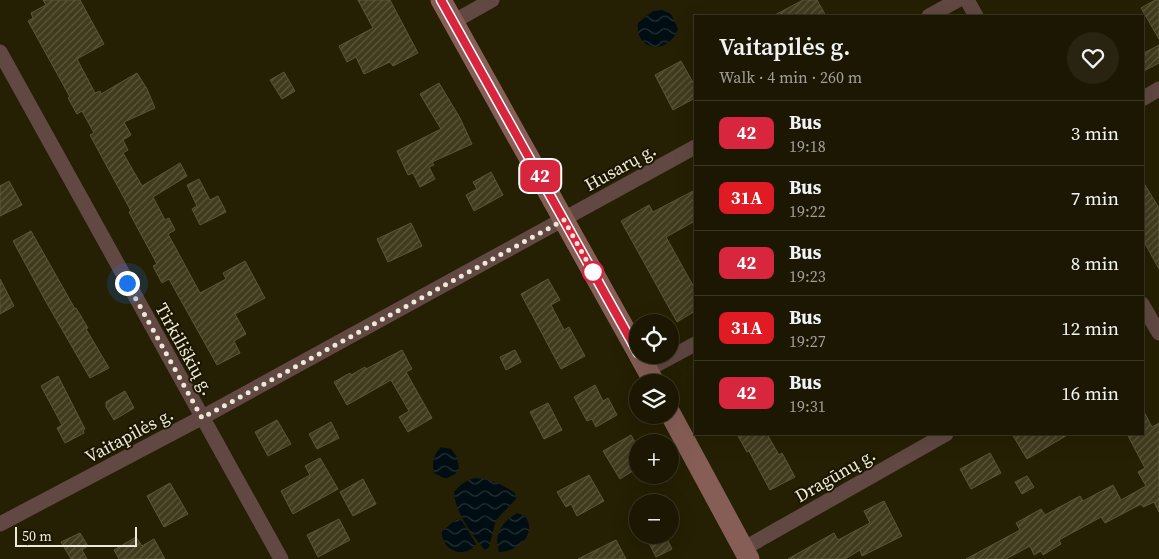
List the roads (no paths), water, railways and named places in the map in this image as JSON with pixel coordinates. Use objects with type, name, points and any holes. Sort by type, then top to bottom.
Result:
[{"type":"street","points":[[441,0],[644,365],[694,344]]},
{"type":"street","points":[[453,22],[492,0]]},
{"type":"street","points":[[931,15],[958,0]]},
{"type":"street","points":[[967,0],[975,15]]},
{"type":"street","name":"Tirkiliškių g.","points":[[0,52],[281,559]]},
{"type":"street","points":[[1144,98],[1159,90]]},
{"type":"street","name":"Husarų g.","points":[[564,220],[694,148]]},
{"type":"street","name":"Vaitapilės g.","points":[[0,524],[202,418],[564,220]]},
{"type":"street","points":[[1144,307],[1159,333]]},
{"type":"street","points":[[676,424],[746,554]]},
{"type":"street","name":"Dragūnų g.","points":[[746,554],[944,435]]},
{"type":"water","points":[[662,10],[671,14],[678,29],[668,43],[654,47],[642,40],[638,33],[638,23],[653,11]]},
{"type":"water","points":[[441,447],[451,449],[457,457],[459,469],[455,474],[446,479],[434,473],[434,459]]},
{"type":"water","points":[[474,478],[485,479],[501,485],[515,493],[516,499],[496,520],[489,547],[485,550],[465,523],[455,500],[454,492],[468,480]]},
{"type":"water","points":[[517,513],[525,516],[528,521],[529,532],[527,537],[514,548],[499,552],[497,540],[500,530],[507,520]]},
{"type":"water","points":[[457,519],[462,521],[476,544],[472,549],[461,552],[455,551],[445,544],[442,531]]}]
